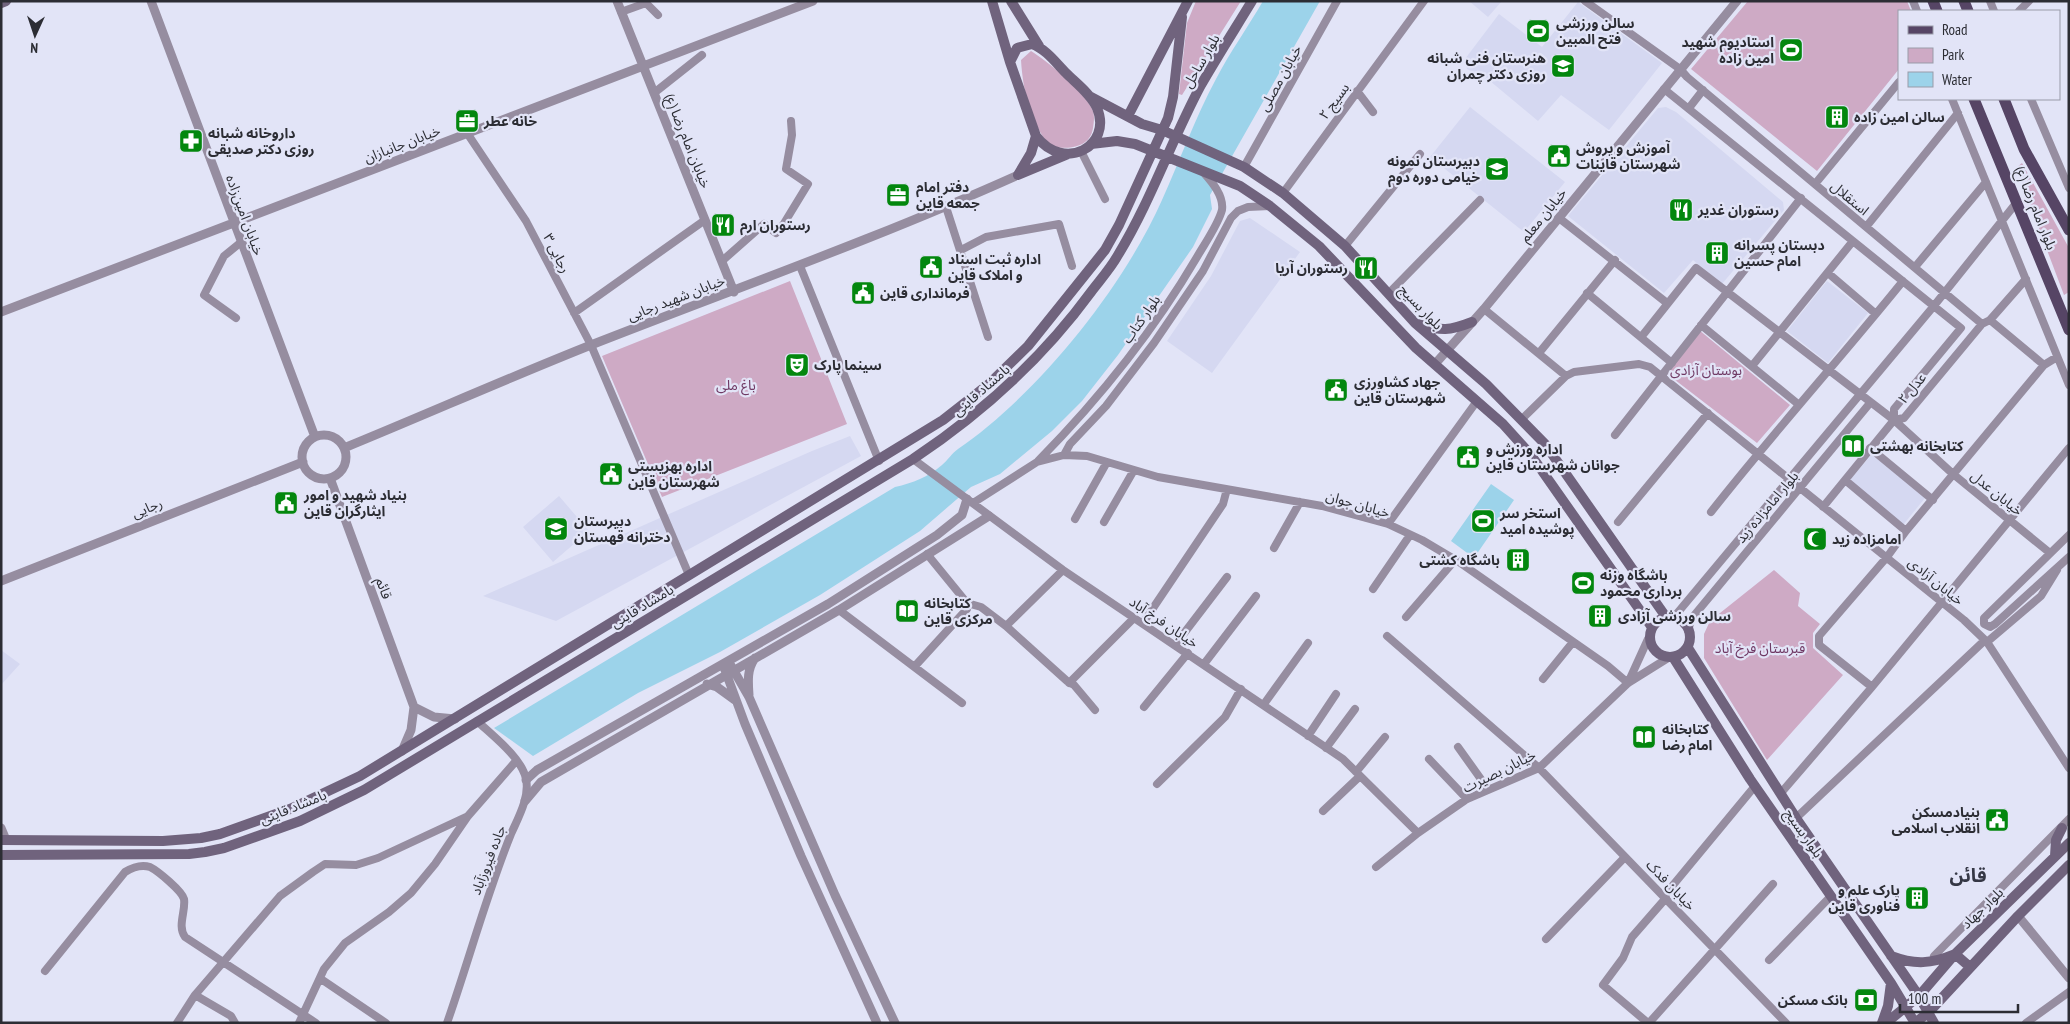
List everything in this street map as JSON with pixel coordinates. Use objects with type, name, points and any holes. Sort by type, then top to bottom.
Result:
[{"type":"main road","points":[[1,3],[6,1]]},
{"type":"main road","points":[[992,1],[1010,62],[1036,136],[1044,146],[1055,153],[1068,155]]},
{"type":"main road","points":[[1010,1],[1039,46],[1089,96],[1096,107],[1100,120],[1098,132],[1091,144],[1081,151],[1018,174]]},
{"type":"main road","name":"بلوار ساحل","points":[[1128,116],[1140,90],[1182,17],[1188,1]]},
{"type":"main road","name":"بلوار ساحل","points":[[1168,159],[1176,137],[1201,85],[1252,1]]},
{"type":"main road","name":"بلوار ساحل","points":[[1152,152],[1173,97],[1182,17]]},
{"type":"main road","points":[[1010,62],[1017,48],[1032,44],[1039,46]]},
{"type":"main road","name":"بلوار بسیج","points":[[1089,96],[1142,124],[1162,130],[1244,167],[1283,193],[1346,246],[1415,324],[1486,384],[1545,444],[1670,617]]},
{"type":"main road","name":"بلوار امام رضا (ع)","points":[[1974,100],[2069,330]]},
{"type":"main road","name":"بلوار امام رضا (ع)","points":[[2004,100],[2024,148],[2069,230]]},
{"type":"main road","points":[[1018,174],[1031,152],[1036,136]]},
{"type":"main road","points":[[1091,144],[1117,141],[1135,144],[1168,159],[1240,186],[1270,206],[1319,246],[1409,340],[1477,401],[1532,455],[1651,626]]},
{"type":"main road","name":"بامشاد قاینی","points":[[4,840],[186,840],[220,834],[290,809],[360,776],[402,751],[879,461],[943,420],[989,384],[1028,346],[1105,250],[1119,225],[1152,152]]},
{"type":"main road","name":"بامشاد قاینی","points":[[1,855],[189,854],[224,848],[300,821],[364,790],[913,459],[956,430],[1000,393],[1037,357],[1084,302],[1118,257],[1168,159]]},
{"type":"main road","points":[[1119,225],[1131,232]]},
{"type":"main road","points":[[1415,324],[1439,331],[1450,330],[1472,322]]},
{"type":"main road","points":[[1670,617],[1686,624],[1691,636],[1688,648],[1678,657],[1671,657],[1654,651],[1648,639],[1651,626],[1661,618],[1670,617]]},
{"type":"main road","points":[[616,620],[624,633]]},
{"type":"main road","name":"بلوار بسیج","points":[[1688,648],[1796,818],[1919,996],[1934,1023]]},
{"type":"main road","name":"بلوار بسیج","points":[[1671,657],[1755,786],[1891,983],[1915,1023]]},
{"type":"main road","points":[[2055,856],[2056,840],[2062,828]]},
{"type":"main road","name":"بلوار جهاد","points":[[1884,1023],[1907,1008],[1955,954],[2069,843]]},
{"type":"main road","points":[[1915,1023],[1929,1012],[2018,916],[2068,868]]},
{"type":"main road","points":[[1891,956],[1910,963],[1922,964],[1936,962],[1955,954],[1970,968]]},
{"type":"main road","points":[[1884,1023],[1891,983]]},
{"type":"street","name":"خیابان امین‌زاده","points":[[151,1],[240,243],[315,437]]},
{"type":"street","name":"خیابان امام رضا (ع)","points":[[617,1],[734,292]]},
{"type":"street","name":"خیابان جانبازان","points":[[1,312],[813,1]]},
{"type":"street","name":"خیابان مصلی","points":[[1244,167],[1337,1]]},
{"type":"street","name":"بسیج ۲","points":[[1283,193],[1424,1]]},
{"type":"street","name":"استقلال","points":[[1585,1],[1680,69],[1982,324]]},
{"type":"street","name":"خیابان معلم","points":[[1435,364],[1484,309],[1737,1]]},
{"type":"street","points":[[2020,10],[2029,1]]},
{"type":"street","points":[[621,12],[646,3],[658,15]]},
{"type":"street","points":[[654,93],[702,56]]},
{"type":"street","points":[[1814,184],[1898,83]]},
{"type":"street","points":[[1664,89],[1801,198],[1933,307]]},
{"type":"street","points":[[1689,108],[1703,90]]},
{"type":"street","points":[[1357,91],[1373,112]]},
{"type":"street","points":[[1952,100],[2069,385]]},
{"type":"street","points":[[2031,100],[2069,188]]},
{"type":"street","points":[[1866,227],[1958,113]]},
{"type":"street","points":[[722,262],[764,224],[776,233],[783,226],[808,184],[786,169],[792,135],[791,121]]},
{"type":"street","name":"رجایی ۳","points":[[467,133],[526,221],[591,345],[689,575]]},
{"type":"street","points":[[1081,151],[1105,199]]},
{"type":"street","points":[[1346,246],[1420,154]]},
{"type":"street","name":"بلوار کتاب","points":[[1037,462],[1100,395],[1138,347],[1188,274],[1222,208],[1220,195],[1204,173]]},
{"type":"street","name":"خیابان شهید رجایی","points":[[344,448],[591,345],[734,292],[946,207],[1018,174]]},
{"type":"street","points":[[1914,267],[1986,182]]},
{"type":"street","points":[[1615,435],[1801,198]]},
{"type":"street","points":[[1389,293],[1480,200]]},
{"type":"street","name":"بلوار امامزاده زید","points":[[1670,617],[1789,480],[1933,307],[2017,202]]},
{"type":"street","name":"بلوار کتاب","points":[[1064,455],[1070,444],[1106,406],[1154,343],[1203,271],[1227,224],[1238,211],[1248,207],[1270,206]]},
{"type":"street","points":[[946,207],[988,338]]},
{"type":"street","points":[[1218,218],[1226,219],[1227,224]]},
{"type":"street","points":[[1559,218],[1668,303],[1642,336]]},
{"type":"street","points":[[574,313],[705,220]]},
{"type":"street","points":[[961,250],[986,237],[1058,224],[1072,266]]},
{"type":"street","points":[[1752,366],[1853,241]]},
{"type":"street","points":[[236,318],[204,295],[224,256],[240,243]]},
{"type":"street","points":[[1539,353],[1615,260]]},
{"type":"street","points":[[800,266],[879,461]]},
{"type":"street","name":"خیابان عدل","points":[[1668,303],[1696,268],[1894,420],[1953,474],[2050,553]]},
{"type":"street","points":[[1828,273],[1876,314]]},
{"type":"street","points":[[1982,324],[1990,320],[2026,279]]},
{"type":"street","points":[[1711,512],[1798,404],[1903,281]]},
{"type":"street","points":[[1587,293],[1642,336],[1672,363]]},
{"type":"street","name":"عدل ۲","points":[[1933,307],[1961,328],[1894,409],[1894,420],[1904,418],[1982,324]]},
{"type":"street","points":[[1484,309],[1566,376]]},
{"type":"street","points":[[1990,320],[2044,365]]},
{"type":"street","points":[[1701,325],[1798,404]]},
{"type":"street","points":[[1872,687],[1819,646],[1818,636],[1887,557],[1906,531],[2044,365],[2057,357]]},
{"type":"street","points":[[1522,419],[1566,376],[1583,370],[1639,364],[1650,367],[1758,453]]},
{"type":"street","points":[[1388,524],[1477,401]]},
{"type":"street","name":"بلوار امامزاده زید","points":[[1688,630],[1692,618],[1870,403]]},
{"type":"street","points":[[1618,522],[1708,413]]},
{"type":"street","points":[[1823,507],[1894,420]]},
{"type":"street","points":[[328,435],[334,437],[344,448],[346,460],[344,466],[340,472],[330,478],[313,476],[303,462],[306,446],[315,437],[328,435]]},
{"type":"street","points":[[1870,448],[1933,500]]},
{"type":"street","points":[[1781,793],[1872,687],[1940,602],[2069,448]]},
{"type":"street","name":"خیابان آزادی","points":[[1758,453],[1964,620],[1986,641],[2069,768]]},
{"type":"street","name":"خیابان جوان","points":[[1037,462],[1064,455],[1087,456],[1182,482],[1300,502],[1388,524],[1456,559],[1608,666],[1628,683]]},
{"type":"street","name":"خیابان فرخ آباد","points":[[913,459],[1064,570],[1242,688],[1343,759],[1418,833]]},
{"type":"street","name":"رجایی","points":[[1,581],[303,462]]},
{"type":"street","points":[[477,722],[512,754],[526,780],[537,770],[828,604],[938,535],[962,515],[970,501],[1037,462]]},
{"type":"street","points":[[1075,519],[1107,462]]},
{"type":"street","points":[[1104,522],[1134,470]]},
{"type":"street","name":"قائم","points":[[330,478],[414,707],[411,730],[402,751]]},
{"type":"street","points":[[1844,480],[1906,531]]},
{"type":"street","points":[[1143,624],[1223,504],[1227,489]]},
{"type":"street","points":[[1274,548],[1300,502]]},
{"type":"street","points":[[525,801],[541,782],[707,684],[839,610],[989,516]]},
{"type":"street","points":[[1373,589],[1410,535]]},
{"type":"street","points":[[2069,535],[1984,618],[1986,625],[1990,627],[1995,624],[2069,557]]},
{"type":"street","points":[[927,554],[967,603],[981,607],[1006,626],[1069,683],[1074,685],[1095,710]]},
{"type":"street","points":[[1406,617],[1456,559]]},
{"type":"street","points":[[1796,818],[1986,641],[2041,596],[2059,566]]},
{"type":"street","points":[[1006,626],[1064,570]]},
{"type":"street","points":[[1176,645],[1227,577]]},
{"type":"street","points":[[1204,664],[1256,596]]},
{"type":"street","points":[[915,666],[967,608],[967,603]]},
{"type":"street","points":[[839,610],[962,703]]},
{"type":"street","points":[[1069,683],[1134,618]]},
{"type":"street","name":"خیابان فدک","points":[[1387,636],[1514,744],[1539,768],[1784,1022]]},
{"type":"street","points":[[1628,683],[1648,639]]},
{"type":"street","points":[[1543,679],[1573,642]]},
{"type":"street","points":[[1264,704],[1308,643]]},
{"type":"street","points":[[1144,706],[1188,653]]},
{"type":"street","points":[[1628,683],[1671,657]]},
{"type":"street","points":[[749,698],[748,676],[750,665],[755,658]]},
{"type":"street","points":[[726,662],[749,698],[835,895],[895,1023]]},
{"type":"street","points":[[730,671],[736,700],[801,856],[878,1023]]},
{"type":"street","name":"خیابان بصیرت","points":[[1376,867],[1418,833],[1467,799],[1539,768],[1628,683]]},
{"type":"street","points":[[707,684],[717,687],[736,700]]},
{"type":"street","points":[[1157,784],[1225,717],[1242,688]]},
{"type":"street","points":[[1308,736],[1336,694]]},
{"type":"street","points":[[414,707],[434,717],[455,719]]},
{"type":"street","points":[[1326,748],[1354,708]]},
{"type":"street","points":[[1323,811],[1358,774],[1385,737]]},
{"type":"street","points":[[1458,747],[1488,789]]},
{"type":"street","points":[[1429,759],[1467,799]]},
{"type":"street","points":[[298,1023],[321,979],[324,969],[345,943],[389,912],[411,893],[435,864],[468,816],[516,761]]},
{"type":"street","name":"جاده فیروزآباد","points":[[447,1023],[496,870],[525,801],[526,780]]},
{"type":"street","points":[[1755,786],[1632,937],[1623,958],[1603,985],[1648,1023],[1716,950],[1773,884]]},
{"type":"street","points":[[177,1023],[196,995],[280,896],[325,864],[356,865],[378,858],[468,816]]},
{"type":"street","points":[[1934,956],[2069,819]]},
{"type":"street","points":[[1,828],[4,840]]},
{"type":"street","points":[[1546,939],[1625,857]]},
{"type":"street","points":[[45,971],[125,872],[134,867],[141,866],[151,868],[181,892],[184,901],[182,933],[222,963],[316,1023]]},
{"type":"street","points":[[1769,960],[1831,896]]},
{"type":"street","points":[[2018,916],[2069,978]]},
{"type":"street","points":[[321,979],[386,1023]]},
{"type":"street","points":[[2026,1023],[2069,992]]},
{"type":"street","points":[[196,995],[230,1016],[235,1023]]},
{"type":"shaded area","points":[[1469,1],[1502,1],[1488,17]]},
{"type":"shaded area","name":"هنرستان فنی شبانه روزی دکتر چمران","points":[[1578,2],[1662,63],[1609,130],[1561,95],[1538,121],[1490,81],[1467,69],[1465,59],[1499,14],[1542,47]]},
{"type":"shaded area","name":"دبیرستان نمونه خیامی دوره دوم","points":[[1470,107],[1565,182],[1524,232],[1430,157]]},
{"type":"shaded area","points":[[1666,107],[1676,112],[1783,202],[1784,210],[1722,284],[1693,260],[1664,293],[1568,216],[1658,108]]},
{"type":"shaded area","points":[[1250,218],[1300,252],[1212,373],[1167,341],[1211,276],[1240,221]]},
{"type":"shaded area","points":[[1827,281],[1868,313],[1828,363],[1787,331]]},
{"type":"shaded area","points":[[850,436],[861,456],[556,621],[483,596],[812,451]]},
{"type":"shaded area","points":[[1872,454],[1925,498],[1903,525],[1850,480]]},
{"type":"shaded area","name":"دبیرستان دخترانه قهستان","points":[[559,496],[589,531],[553,562],[523,527]]},
{"type":"shaded area","points":[[1,650],[20,664],[1,685]]},
{"type":"green space","points":[[1196,1],[1241,1],[1182,95],[1179,94],[1187,23]]},
{"type":"green space","points":[[1748,1],[1907,1],[1911,10],[1898,10],[1898,70],[1817,171],[1691,69]]},
{"type":"green space","points":[[1031,51],[1046,61],[1074,86],[1092,109],[1094,116],[1093,128],[1091,135],[1083,144],[1063,148],[1050,147],[1037,127],[1026,94],[1021,60]]},
{"type":"green space","points":[[2022,163],[2069,248],[2069,292],[2064,295],[2016,168]]},
{"type":"green space","name":"باغ ملی","points":[[790,281],[847,424],[662,497],[602,356]]},
{"type":"green space","name":"بوستان آزادی","points":[[1699,330],[1790,405],[1757,443],[1666,373]]},
{"type":"green space","name":"قبرستان فرخ آباد","points":[[1774,570],[1800,593],[1798,606],[1820,624],[1813,633],[1813,648],[1843,675],[1767,760],[1704,658],[1704,634],[1710,621]]},
{"type":"water","points":[[1263,1],[1320,1],[1210,195],[1212,209],[1193,247],[1118,355],[1082,401],[1052,431],[1000,474],[971,487],[920,531],[820,595],[720,652],[638,693],[533,756],[494,728],[895,487],[931,473],[1018,399],[1075,337],[1125,268],[1162,200],[1208,94]]},
{"type":"water","name":"استخر سر پوشیده امید","points":[[1491,484],[1514,500],[1474,558],[1451,541]]},
{"type":"place","name":"سالن ورزشی فتح المبین","points":[[1538,31]]},
{"type":"place","name":"استادیوم شهید امین زاده","points":[[1791,50]]},
{"type":"place","name":"هنرستان فنی شبانه روزی دکتر چمران","points":[[1563,66]]},
{"type":"place","name":"سالن امین زاده","points":[[1837,117]]},
{"type":"place","name":"خانه عطر","points":[[467,121]]},
{"type":"place","name":"داروخانه شبانه روزی دکتر صدیقی","points":[[191,141]]},
{"type":"place","name":"آموزش و پروش شهرستان قاینات","points":[[1559,156]]},
{"type":"place","name":"دبیرستان نمونه خیامی دوره دوم","points":[[1497,169]]},
{"type":"place","name":"دفتر امام جمعه قاین","points":[[898,195]]},
{"type":"place","name":"رستوران غدیر","points":[[1681,210]]},
{"type":"place","name":"رستوران ارم","points":[[723,225]]},
{"type":"place","name":"دبستان پسرانه امام حسین","points":[[1717,253]]},
{"type":"place","name":"اداره ثبت اسناد و املاک قاین","points":[[931,267]]},
{"type":"place","name":"رستوران آریا","points":[[1366,268]]},
{"type":"place","name":"فرمانداری قاین","points":[[863,293]]},
{"type":"place","name":"سینما پارک","points":[[797,365]]},
{"type":"place","name":"جهاد کشاورزی شهرستان قاین","points":[[1336,390]]},
{"type":"place","name":"کتابخانه بهشتی","points":[[1853,446]]},
{"type":"place","name":"اداره ورزش و جوانان شهرستان قاین","points":[[1468,457]]},
{"type":"place","name":"اداره بهزیستی شهرستان قاین","points":[[611,474]]},
{"type":"place","name":"بنیاد شهید و امور ایثارگران قاین","points":[[286,503]]},
{"type":"place","name":"استخر سر پوشیده امید","points":[[1483,521]]},
{"type":"place","name":"دبیرستان دخترانه قهستان","points":[[556,529]]},
{"type":"place","name":"امامزاده زید","points":[[1815,539]]},
{"type":"place","name":"باشگاه کشتی","points":[[1518,560]]},
{"type":"place","name":"باشگاه وزنه برداری محمود","points":[[1583,583]]},
{"type":"place","name":"کتابخانه مرکزی قاین","points":[[907,611]]},
{"type":"place","name":"سالن ورزشی آزادی","points":[[1600,616]]},
{"type":"place","name":"کتابخانه امام رضا","points":[[1644,737]]},
{"type":"place","name":"بنیادمسکن انقلاب اسلامی","points":[[1997,820]]},
{"type":"place","name":"پارک علم و فناوری قاین","points":[[1917,898]]},
{"type":"place","name":"بانک مسکن","points":[[1866,1000]]},
{"type":"district","name":"قائن","points":[[1968,875]]}]
